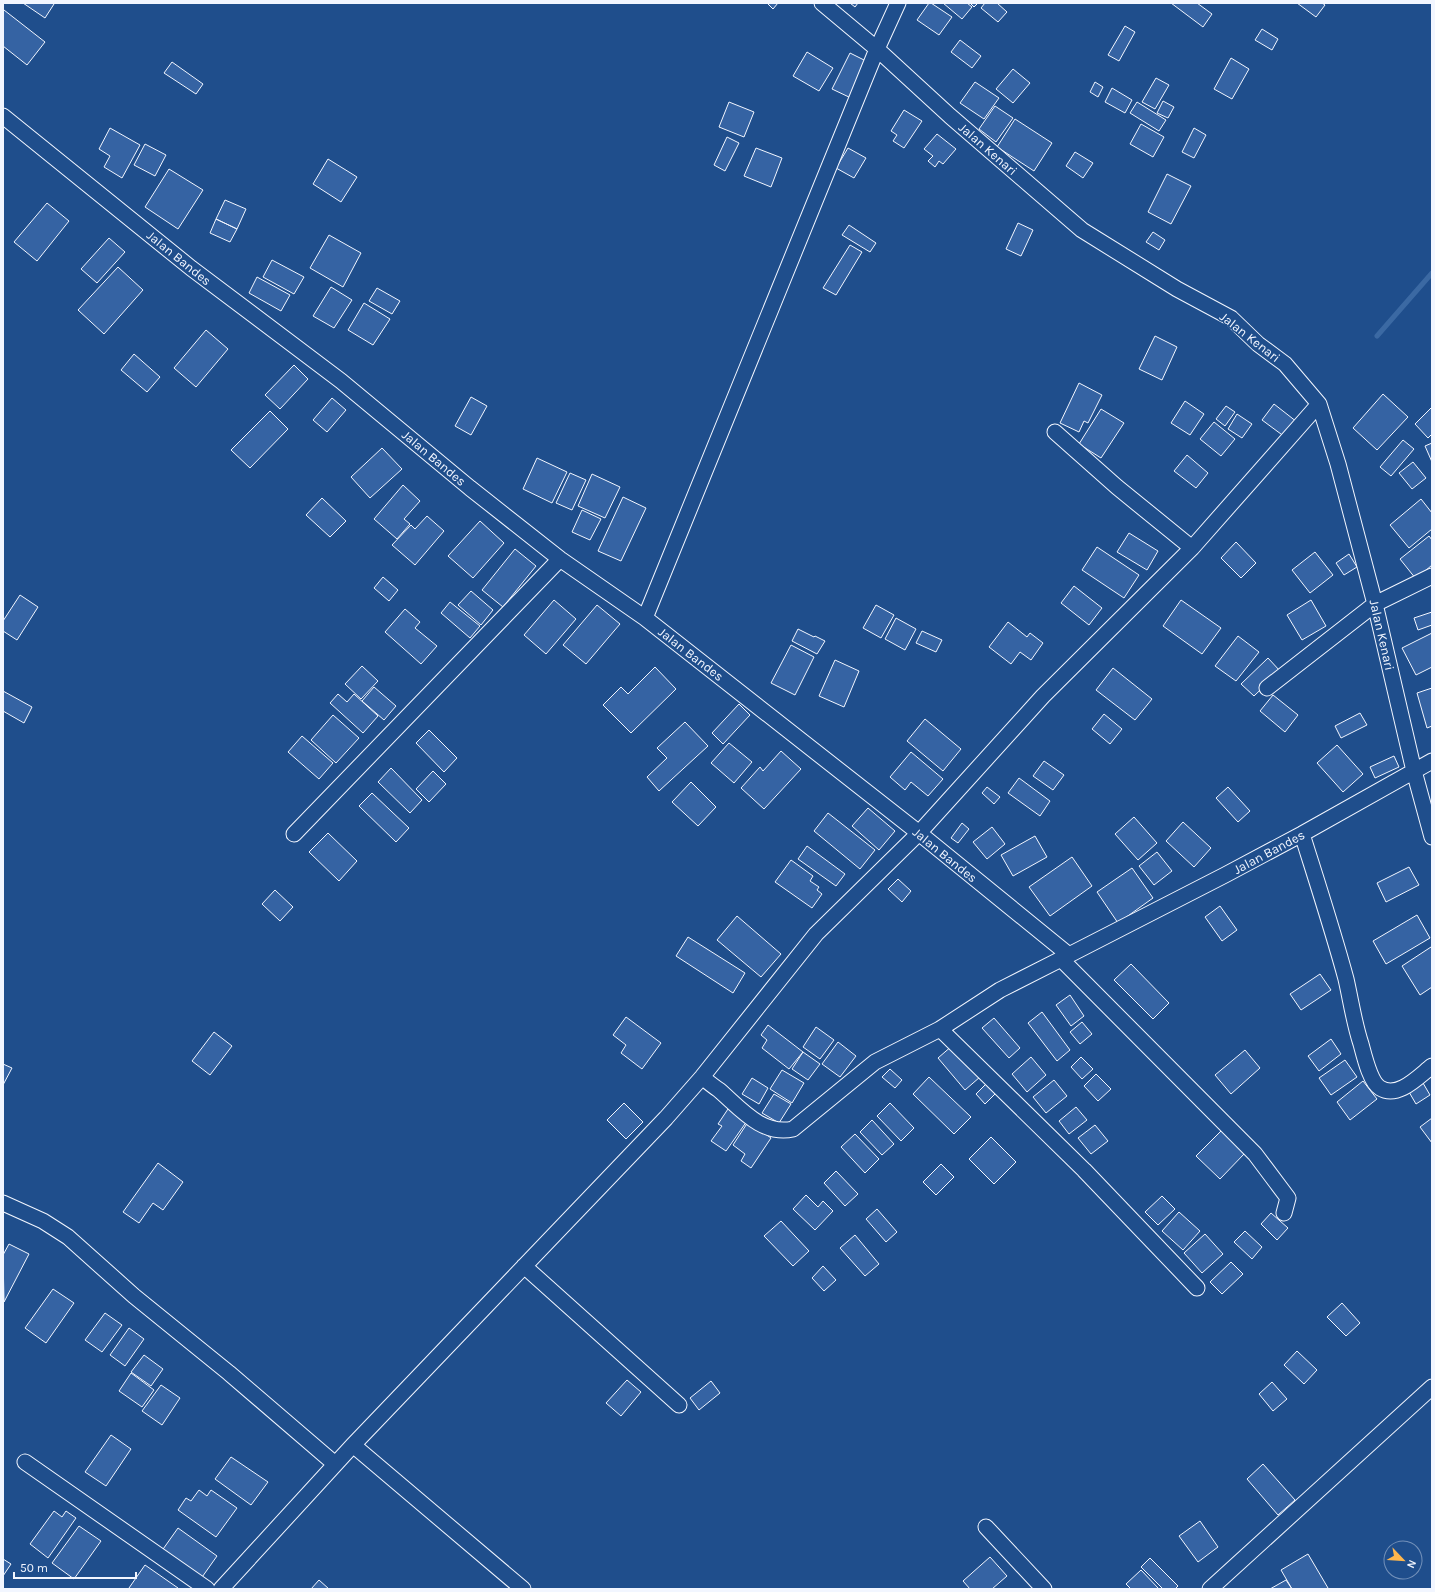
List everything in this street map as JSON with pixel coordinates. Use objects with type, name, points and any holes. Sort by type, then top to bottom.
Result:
[{"type":"street","name":"Jalan Kenari","points":[[822,3],[1082,230],[1177,289],[1231,318],[1258,344],[1285,364],[1319,404],[1338,464],[1375,604],[1414,771],[1432,837]]},
{"type":"street","points":[[645,618],[877,50],[898,3]]},
{"type":"street","name":"Jalan Bandes","points":[[3,116],[191,268],[341,381],[470,488],[560,559],[645,618],[919,834],[1065,957],[1302,834],[1432,761]]},
{"type":"street","points":[[221,1589],[335,1464],[666,1118],[702,1077],[816,934],[919,834],[1043,696],[1192,548],[1319,404]]},
{"type":"street","points":[[1055,432],[1117,487],[1192,548]]},
{"type":"street","points":[[294,834],[560,559]]},
{"type":"street","points":[[1267,688],[1375,604],[1432,576]]},
{"type":"street","points":[[1302,834],[1346,980],[1358,1034],[1372,1079],[1376,1086],[1393,1092],[1400,1090],[1432,1066]]},
{"type":"street","points":[[702,1077],[751,1119],[768,1127],[787,1131],[798,1126],[875,1062],[940,1029],[1000,990],[1065,957],[1255,1154],[1288,1198],[1284,1213]]},
{"type":"street","points":[[940,1029],[1084,1170],[1197,1288]]},
{"type":"street","points":[[3,1203],[43,1221],[68,1237],[134,1296],[235,1378],[335,1464]]},
{"type":"street","points":[[524,1266],[679,1405]]},
{"type":"street","points":[[1210,1589],[1432,1387]]},
{"type":"street","points":[[354,1445],[523,1589]]},
{"type":"street","points":[[25,1462],[207,1589]]},
{"type":"street","points":[[986,1527],[1044,1589]]},
{"type":"building","points":[[23,3],[53,3],[54,4],[45,18]]},
{"type":"building","points":[[767,3],[778,3],[773,9]]},
{"type":"building","points":[[850,3],[858,3],[855,7]]},
{"type":"building","points":[[929,3],[952,17],[939,35],[917,20]]},
{"type":"building","points":[[943,3],[967,3],[972,7],[962,19]]},
{"type":"building","points":[[970,3],[978,3],[974,7]]},
{"type":"building","points":[[985,3],[997,3],[1007,12],[998,22],[981,8]]},
{"type":"building","points":[[1171,3],[1197,3],[1212,14],[1203,27]]},
{"type":"building","points":[[1297,3],[1322,3],[1325,5],[1316,17]]},
{"type":"building","points":[[4,10],[45,42],[27,65],[3,46]]},
{"type":"building","points":[[1125,26],[1135,32],[1119,61],[1108,55]]},
{"type":"building","points":[[1262,29],[1278,39],[1272,50],[1255,40]]},
{"type":"building","points":[[960,40],[981,56],[972,68],[951,52]]},
{"type":"building","points":[[807,52],[833,68],[819,91],[793,76]]},
{"type":"building","points":[[850,53],[868,62],[851,98],[832,89]]},
{"type":"building","points":[[1231,58],[1249,69],[1232,99],[1214,89]]},
{"type":"building","points":[[172,62],[203,84],[196,94],[164,73]]},
{"type":"building","points":[[1013,69],[1030,83],[1013,103],[996,89]]},
{"type":"building","points":[[1156,78],[1169,85],[1155,109],[1142,102]]},
{"type":"building","points":[[975,82],[999,98],[984,119],[960,103]]},
{"type":"building","points":[[1095,82],[1103,87],[1098,97],[1090,92]]},
{"type":"building","points":[[1112,88],[1132,100],[1125,113],[1105,102]]},
{"type":"building","points":[[1163,101],[1174,107],[1168,118],[1157,113]]},
{"type":"building","points":[[729,102],[754,112],[744,137],[719,127]]},
{"type":"building","points":[[1137,102],[1166,120],[1159,131],[1130,113]]},
{"type":"building","points":[[995,106],[1013,118],[996,142],[979,129]]},
{"type":"building","points":[[904,110],[922,121],[904,148],[893,141],[897,135],[891,131]]},
{"type":"building","points":[[1015,119],[1052,143],[1034,171],[997,147]]},
{"type":"building","points":[[1141,124],[1164,137],[1153,157],[1130,144]]},
{"type":"building","points":[[110,128],[140,145],[122,178],[104,167],[110,156],[99,149]]},
{"type":"building","points":[[1194,128],[1206,135],[1194,158],[1182,152]]},
{"type":"building","points":[[937,134],[956,149],[943,164],[939,161],[935,167],[928,161],[933,156],[924,149]]},
{"type":"building","points":[[727,137],[739,143],[725,171],[714,165]]},
{"type":"building","points":[[145,144],[166,155],[155,176],[134,165]]},
{"type":"building","points":[[756,148],[782,158],[771,187],[744,176]]},
{"type":"building","points":[[848,148],[866,158],[854,178],[836,168]]},
{"type":"building","points":[[1075,152],[1093,163],[1083,178],[1066,166]]},
{"type":"building","points":[[328,159],[357,177],[341,202],[313,184]]},
{"type":"building","points":[[169,169],[203,190],[178,229],[145,207]]},
{"type":"building","points":[[1167,174],[1191,186],[1171,224],[1148,212]]},
{"type":"building","points":[[225,200],[246,209],[237,229],[216,219]]},
{"type":"building","points":[[47,203],[69,221],[37,261],[14,242]]},
{"type":"building","points":[[216,219],[237,229],[230,242],[210,233]]},
{"type":"building","points":[[1018,223],[1033,230],[1021,256],[1006,249]]},
{"type":"building","points":[[849,225],[876,243],[870,252],[842,235]]},
{"type":"building","points":[[1153,232],[1165,240],[1159,250],[1146,242]]},
{"type":"building","points":[[329,235],[361,253],[343,287],[310,268]]},
{"type":"building","points":[[109,238],[125,252],[97,283],[81,269]]},
{"type":"building","points":[[850,245],[862,252],[836,295],[823,288]]},
{"type":"building","points":[[272,260],[304,277],[294,294],[263,277]]},
{"type":"building","points":[[118,267],[143,290],[104,334],[78,310]]},
{"type":"building","points":[[257,277],[290,295],[281,311],[249,293]]},
{"type":"building","points":[[331,287],[352,300],[334,328],[313,316]]},
{"type":"building","points":[[377,288],[400,301],[392,314],[369,301]]},
{"type":"building","points":[[364,303],[390,319],[373,345],[348,330]]},
{"type":"building","points":[[206,330],[228,349],[196,387],[174,368]]},
{"type":"building","points":[[1155,336],[1177,347],[1162,380],[1139,369]]},
{"type":"building","points":[[134,354],[160,377],[147,392],[121,370]]},
{"type":"building","points":[[294,365],[308,379],[280,409],[265,395]]},
{"type":"building","points":[[1079,383],[1102,395],[1088,423],[1084,421],[1079,432],[1060,423]]},
{"type":"building","points":[[1383,394],[1408,417],[1377,450],[1353,428]]},
{"type":"building","points":[[471,397],[487,406],[471,435],[455,426]]},
{"type":"building","points":[[332,398],[346,410],[327,432],[313,420]]},
{"type":"building","points":[[1185,401],[1204,414],[1190,435],[1171,423]]},
{"type":"building","points":[[1274,404],[1297,422],[1285,437],[1262,420]]},
{"type":"building","points":[[1226,406],[1235,412],[1225,426],[1216,419]]},
{"type":"building","points":[[1432,407],[1432,434],[1428,438],[1415,424]]},
{"type":"building","points":[[1101,409],[1124,423],[1101,458],[1079,444]]},
{"type":"building","points":[[270,411],[288,429],[250,468],[231,450]]},
{"type":"building","points":[[1237,414],[1252,424],[1242,438],[1228,429]]},
{"type":"building","points":[[1214,422],[1235,439],[1221,456],[1200,439]]},
{"type":"building","points":[[1403,440],[1414,449],[1391,476],[1380,467]]},
{"type":"building","points":[[1432,443],[1432,462],[1425,446]]},
{"type":"building","points":[[382,448],[402,469],[370,498],[351,477]]},
{"type":"building","points":[[1187,455],[1208,473],[1196,488],[1174,471]]},
{"type":"building","points":[[537,458],[567,472],[552,503],[523,489]]},
{"type":"building","points":[[1413,462],[1426,478],[1412,489],[1399,473]]},
{"type":"building","points":[[570,473],[586,480],[572,510],[556,503]]},
{"type":"building","points":[[592,474],[620,487],[605,518],[578,506]]},
{"type":"building","points":[[403,485],[420,501],[404,519],[410,524],[397,539],[374,519]]},
{"type":"building","points":[[623,497],[646,508],[621,561],[598,551]]},
{"type":"building","points":[[322,498],[346,521],[330,537],[306,515]]},
{"type":"building","points":[[1421,499],[1432,513],[1432,529],[1409,548],[1390,525]]},
{"type":"building","points":[[582,510],[601,519],[590,540],[572,532]]},
{"type":"building","points":[[427,516],[444,531],[415,565],[392,545],[411,525],[415,529]]},
{"type":"building","points":[[480,521],[504,543],[473,578],[448,556]]},
{"type":"building","points":[[1129,533],[1158,551],[1147,570],[1117,552]]},
{"type":"building","points":[[1429,536],[1432,540],[1432,565],[1416,579],[1400,559]]},
{"type":"building","points":[[1236,542],[1256,563],[1241,578],[1221,558]]},
{"type":"building","points":[[1097,547],[1139,575],[1124,598],[1082,570]]},
{"type":"building","points":[[515,549],[536,566],[503,607],[482,590]]},
{"type":"building","points":[[1315,552],[1333,575],[1310,593],[1292,570]]},
{"type":"building","points":[[1349,554],[1357,567],[1344,575],[1336,563]]},
{"type":"building","points":[[383,577],[398,590],[389,601],[374,588]]},
{"type":"building","points":[[1074,586],[1102,608],[1089,625],[1061,603]]},
{"type":"building","points":[[471,591],[493,610],[481,625],[458,605]]},
{"type":"building","points":[[20,595],[38,607],[17,640],[3,631],[3,621]]},
{"type":"building","points":[[554,600],[576,619],[546,654],[524,635]]},
{"type":"building","points":[[1181,600],[1221,628],[1202,654],[1163,626]]},
{"type":"building","points":[[1311,600],[1326,626],[1302,640],[1287,615]]},
{"type":"building","points":[[450,602],[480,626],[470,638],[441,613]]},
{"type":"building","points":[[597,605],[620,624],[586,664],[563,645]]},
{"type":"building","points":[[876,605],[894,615],[881,638],[863,628]]},
{"type":"building","points":[[405,609],[420,622],[415,628],[437,646],[421,664],[385,632]]},
{"type":"building","points":[[1432,612],[1432,625],[1418,630],[1414,618]]},
{"type":"building","points":[[896,618],[916,629],[905,650],[885,639]]},
{"type":"building","points":[[1008,622],[1027,637],[1030,633],[1043,643],[1031,660],[1020,652],[1011,664],[989,647]]},
{"type":"building","points":[[798,629],[825,641],[817,654],[792,641]]},
{"type":"building","points":[[922,631],[942,640],[936,652],[916,643]]},
{"type":"building","points":[[1432,633],[1432,667],[1416,675],[1402,648]]},
{"type":"building","points":[[1238,636],[1259,652],[1236,681],[1215,666]]},
{"type":"building","points":[[791,645],[814,657],[795,695],[771,683]]},
{"type":"building","points":[[1268,658],[1280,671],[1254,696],[1241,684]]},
{"type":"building","points":[[835,660],[859,671],[844,707],[819,696]]},
{"type":"building","points":[[362,666],[378,681],[361,699],[345,684]]},
{"type":"building","points":[[655,667],[676,689],[631,733],[603,705],[621,687],[628,694]]},
{"type":"building","points":[[1113,668],[1152,699],[1135,720],[1096,690]]},
{"type":"building","points":[[374,687],[396,706],[384,720],[362,701]]},
{"type":"building","points":[[1432,688],[1432,726],[1427,728],[1417,693]]},
{"type":"building","points":[[3,691],[32,707],[24,723],[3,711]]},
{"type":"building","points":[[338,694],[347,702],[354,694],[378,716],[363,733],[330,703]]},
{"type":"building","points":[[1273,695],[1298,715],[1285,732],[1260,711]]},
{"type":"building","points":[[739,704],[750,715],[723,744],[712,733]]},
{"type":"building","points":[[1360,713],[1367,725],[1341,738],[1335,726]]},
{"type":"building","points":[[1104,714],[1122,729],[1110,744],[1092,729]]},
{"type":"building","points":[[333,715],[359,738],[336,763],[311,740]]},
{"type":"building","points":[[925,719],[961,749],[943,771],[907,741]]},
{"type":"building","points":[[685,722],[708,746],[659,791],[647,777],[667,758],[657,748]]},
{"type":"building","points":[[429,730],[457,758],[444,772],[416,743]]},
{"type":"building","points":[[302,736],[333,763],[319,779],[288,752]]},
{"type":"building","points":[[729,743],[752,762],[734,783],[711,763]]},
{"type":"building","points":[[1337,745],[1363,774],[1343,792],[1317,763]]},
{"type":"building","points":[[781,751],[801,769],[764,809],[741,788],[760,767],[763,771]]},
{"type":"building","points":[[911,752],[943,779],[928,796],[911,782],[905,790],[890,777]]},
{"type":"building","points":[[1394,756],[1399,767],[1375,778],[1370,767]]},
{"type":"building","points":[[1044,761],[1064,775],[1053,790],[1033,776]]},
{"type":"building","points":[[391,768],[422,800],[410,813],[378,782]]},
{"type":"building","points":[[433,771],[446,784],[429,802],[416,789]]},
{"type":"building","points":[[1019,778],[1050,801],[1040,816],[1008,793]]},
{"type":"building","points":[[691,782],[716,807],[698,826],[672,802]]},
{"type":"building","points":[[987,787],[1000,797],[994,804],[982,793]]},
{"type":"building","points":[[1228,787],[1250,811],[1238,822],[1216,798]]},
{"type":"building","points":[[372,793],[409,828],[396,842],[359,806]]},
{"type":"building","points":[[868,808],[895,831],[879,850],[852,826]]},
{"type":"building","points":[[828,813],[875,850],[860,869],[814,831]]},
{"type":"building","points":[[1134,817],[1157,843],[1138,860],[1115,834]]},
{"type":"building","points":[[1183,822],[1211,848],[1194,867],[1166,841]]},
{"type":"building","points":[[962,823],[969,829],[958,843],[951,838]]},
{"type":"building","points":[[992,827],[1005,844],[987,859],[973,842]]},
{"type":"building","points":[[328,833],[357,861],[339,881],[309,852]]},
{"type":"building","points":[[1035,836],[1047,857],[1013,876],[1001,855]]},
{"type":"building","points":[[807,846],[845,874],[836,886],[798,859]]},
{"type":"building","points":[[1157,852],[1172,871],[1154,885],[1139,866]]},
{"type":"building","points":[[1072,857],[1092,886],[1050,916],[1029,887]]},
{"type":"building","points":[[791,860],[813,876],[810,881],[819,887],[817,890],[822,894],[812,908],[775,882]]},
{"type":"building","points":[[1409,867],[1419,885],[1386,902],[1377,883]]},
{"type":"building","points":[[1132,868],[1153,898],[1118,923],[1097,892]]},
{"type":"building","points":[[898,879],[911,891],[902,902],[888,889]]},
{"type":"building","points":[[275,890],[293,907],[280,921],[262,904]]},
{"type":"building","points":[[1220,906],[1237,930],[1222,941],[1205,917]]},
{"type":"building","points":[[1417,915],[1430,938],[1386,964],[1373,941]]},
{"type":"building","points":[[737,916],[781,954],[761,977],[717,940]]},
{"type":"building","points":[[688,937],[745,973],[733,993],[676,956]]},
{"type":"building","points":[[1431,947],[1432,987],[1420,995],[1402,966]]},
{"type":"building","points":[[1131,964],[1169,1003],[1153,1019],[1114,980]]},
{"type":"building","points":[[1320,974],[1331,990],[1301,1010],[1290,994]]},
{"type":"building","points":[[1070,995],[1084,1016],[1071,1026],[1056,1005]]},
{"type":"building","points":[[1042,1012],[1070,1050],[1057,1061],[1028,1023]]},
{"type":"building","points":[[626,1017],[661,1043],[642,1069],[621,1053],[626,1045],[613,1035]]},
{"type":"building","points":[[994,1018],[1020,1048],[1009,1058],[982,1028]]},
{"type":"building","points":[[1082,1022],[1092,1034],[1080,1044],[1070,1032]]},
{"type":"building","points":[[768,1025],[803,1052],[789,1069],[762,1048],[767,1040],[761,1035]]},
{"type":"building","points":[[816,1027],[834,1040],[820,1059],[803,1047]]},
{"type":"building","points":[[214,1032],[232,1046],[210,1075],[192,1061]]},
{"type":"building","points":[[1331,1039],[1341,1054],[1319,1071],[1308,1056]]},
{"type":"building","points":[[838,1042],[856,1056],[840,1077],[822,1064]]},
{"type":"building","points":[[953,1045],[980,1077],[965,1090],[938,1058]]},
{"type":"building","points":[[1245,1050],[1260,1068],[1231,1094],[1215,1075]]},
{"type":"building","points":[[803,1052],[820,1064],[808,1080],[792,1069]]},
{"type":"building","points":[[1031,1057],[1046,1075],[1027,1092],[1012,1074]]},
{"type":"building","points":[[1081,1057],[1093,1069],[1082,1079],[1071,1067]]},
{"type":"building","points":[[1345,1060],[1357,1077],[1331,1095],[1319,1078]]},
{"type":"building","points":[[3,1064],[12,1068],[3,1085]]},
{"type":"building","points":[[890,1069],[902,1080],[895,1088],[882,1077]]},
{"type":"building","points":[[782,1070],[804,1083],[792,1103],[770,1089]]},
{"type":"building","points":[[1096,1074],[1111,1089],[1098,1101],[1084,1086]]},
{"type":"building","points":[[929,1077],[971,1117],[954,1134],[913,1094]]},
{"type":"building","points":[[752,1078],[768,1088],[759,1104],[742,1094]]},
{"type":"building","points":[[1054,1080],[1067,1096],[1046,1113],[1033,1097]]},
{"type":"building","points":[[989,1081],[998,1091],[985,1104],[976,1094]]},
{"type":"building","points":[[1363,1081],[1377,1099],[1350,1120],[1337,1102]]},
{"type":"building","points":[[1423,1083],[1430,1095],[1416,1104],[1409,1092]]},
{"type":"building","points":[[774,1094],[791,1104],[779,1123],[762,1113]]},
{"type":"building","points":[[624,1103],[643,1122],[626,1139],[607,1120]]},
{"type":"building","points":[[890,1103],[914,1128],[901,1141],[877,1116]]},
{"type":"building","points":[[1076,1107],[1087,1120],[1069,1134],[1059,1121]]},
{"type":"building","points":[[728,1109],[747,1121],[726,1151],[711,1141],[722,1126],[718,1124]]},
{"type":"building","points":[[1432,1118],[1432,1143],[1420,1127]]},
{"type":"building","points":[[872,1120],[894,1144],[882,1155],[860,1132]]},
{"type":"building","points":[[748,1122],[771,1138],[751,1168],[741,1161],[745,1154],[733,1145]]},
{"type":"building","points":[[1095,1125],[1108,1141],[1091,1154],[1078,1138]]},
{"type":"building","points":[[1222,1130],[1245,1153],[1220,1179],[1196,1156]]},
{"type":"building","points":[[855,1134],[879,1159],[865,1173],[841,1147]]},
{"type":"building","points":[[991,1137],[1016,1162],[994,1184],[969,1159]]},
{"type":"building","points":[[158,1163],[183,1182],[163,1210],[153,1203],[139,1223],[123,1212]]},
{"type":"building","points":[[941,1164],[954,1177],[936,1195],[923,1182]]},
{"type":"building","points":[[836,1171],[858,1194],[845,1206],[824,1183]]},
{"type":"building","points":[[806,1195],[818,1207],[823,1201],[833,1211],[815,1230],[793,1209]]},
{"type":"building","points":[[1162,1196],[1175,1209],[1158,1225],[1145,1212]]},
{"type":"building","points":[[877,1209],[897,1232],[886,1242],[866,1219]]},
{"type":"building","points":[[1179,1212],[1200,1231],[1183,1250],[1162,1231]]},
{"type":"building","points":[[1271,1213],[1288,1228],[1277,1240],[1261,1224]]},
{"type":"building","points":[[781,1221],[809,1251],[793,1266],[764,1236]]},
{"type":"building","points":[[1245,1231],[1262,1247],[1252,1259],[1234,1242]]},
{"type":"building","points":[[1205,1234],[1223,1254],[1202,1273],[1184,1253]]},
{"type":"building","points":[[855,1235],[879,1264],[865,1276],[840,1248]]},
{"type":"building","points":[[9,1244],[29,1254],[4,1302],[3,1255]]},
{"type":"building","points":[[1231,1262],[1243,1274],[1222,1294],[1210,1282]]},
{"type":"building","points":[[823,1266],[836,1280],[824,1291],[812,1278]]},
{"type":"building","points":[[53,1289],[74,1303],[46,1343],[25,1328]]},
{"type":"building","points":[[1342,1303],[1360,1323],[1346,1336],[1327,1317]]},
{"type":"building","points":[[105,1313],[122,1325],[102,1352],[85,1340]]},
{"type":"building","points":[[129,1328],[144,1339],[125,1366],[110,1355]]},
{"type":"building","points":[[1297,1351],[1317,1370],[1304,1384],[1284,1365]]},
{"type":"building","points":[[144,1355],[163,1369],[151,1386],[131,1372]]},
{"type":"building","points":[[131,1373],[154,1390],[142,1407],[119,1391]]},
{"type":"building","points":[[627,1380],[641,1392],[621,1416],[606,1403]]},
{"type":"building","points":[[711,1381],[720,1393],[699,1410],[690,1398]]},
{"type":"building","points":[[1272,1382],[1287,1399],[1273,1411],[1259,1394]]},
{"type":"building","points":[[161,1385],[180,1398],[162,1425],[142,1411]]},
{"type":"building","points":[[111,1435],[131,1449],[106,1486],[85,1472]]},
{"type":"building","points":[[231,1457],[268,1482],[251,1505],[215,1479]]},
{"type":"building","points":[[1263,1464],[1295,1500],[1278,1515],[1247,1479]]},
{"type":"building","points":[[199,1490],[207,1496],[211,1490],[237,1508],[216,1537],[178,1510],[186,1498],[191,1501]]},
{"type":"building","points":[[54,1511],[62,1517],[66,1511],[76,1518],[48,1558],[30,1544]]},
{"type":"building","points":[[1200,1521],[1218,1547],[1198,1562],[1179,1536]]},
{"type":"building","points":[[79,1526],[101,1541],[74,1579],[52,1563]]},
{"type":"building","points":[[178,1528],[217,1556],[200,1580],[161,1552]]},
{"type":"building","points":[[1308,1554],[1328,1588],[1292,1589],[1281,1570]]},
{"type":"building","points":[[990,1557],[1007,1576],[992,1589],[970,1589],[963,1581]]},
{"type":"building","points":[[1150,1558],[1178,1586],[1175,1589],[1163,1589],[1141,1567]]},
{"type":"building","points":[[3,1559],[11,1564],[3,1576]]},
{"type":"building","points":[[145,1565],[178,1588],[130,1589],[129,1588]]},
{"type":"building","points":[[1141,1570],[1159,1589],[1131,1589],[1126,1584]]},
{"type":"building","points":[[319,1580],[329,1589],[311,1589]]},
{"type":"building","points":[[1286,1580],[1292,1589],[1270,1589]]},
{"type":"waterway","points":[[1377,336],[1432,273]]}]
